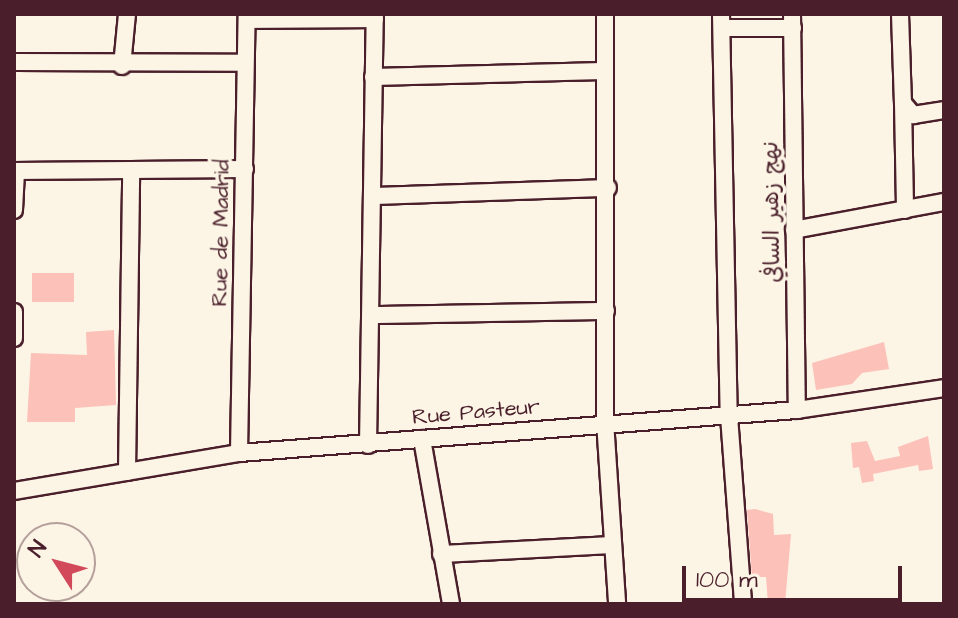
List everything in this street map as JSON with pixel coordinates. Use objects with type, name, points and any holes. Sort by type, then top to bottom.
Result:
[{"type":"street","points":[[122,66],[127,14]]},
{"type":"street","points":[[605,14],[603,71],[608,188],[605,421],[617,604]]},
{"type":"street","points":[[900,14],[905,210]]},
{"type":"street","points":[[247,17],[375,16],[376,196],[368,445]]},
{"type":"street","name":"Rue de Madrid","points":[[239,453],[247,17]]},
{"type":"street","points":[[743,604],[729,416],[722,21],[792,21]]},
{"type":"street","name":"نهج زهير السافي","points":[[792,21],[797,410]]},
{"type":"street","points":[[14,62],[122,66],[245,63]]},
{"type":"street","points":[[373,77],[603,71]]},
{"type":"street","points":[[903,103],[913,115],[944,110]]},
{"type":"street","points":[[14,210],[15,171],[245,169]]},
{"type":"street","points":[[127,472],[131,172]]},
{"type":"street","points":[[376,196],[608,188]]},
{"type":"street","points":[[794,230],[944,202]]},
{"type":"street","points":[[373,315],[606,311]]},
{"type":"street","points":[[14,312],[14,338]]},
{"type":"street","name":"Rue Pasteur","points":[[14,491],[239,453],[368,445],[605,421],[797,410],[944,388]]},
{"type":"street","points":[[422,439],[451,604]]},
{"type":"street","points":[[441,554],[613,545]]},
{"type":"building","points":[[32,273],[74,273],[74,302],[32,302]]},
{"type":"building","points":[[114,330],[116,405],[75,408],[75,422],[27,422],[31,353],[87,355],[86,332]]},
{"type":"building","points":[[884,342],[889,369],[862,373],[852,384],[816,390],[812,363]]},
{"type":"building","points":[[928,436],[933,469],[919,471],[918,465],[873,474],[874,481],[862,483],[859,467],[853,468],[851,443],[867,441],[875,461],[900,456],[898,447]]},
{"type":"building","points":[[747,510],[773,514],[774,535],[791,534],[785,604],[768,604],[766,577],[752,577]]}]
